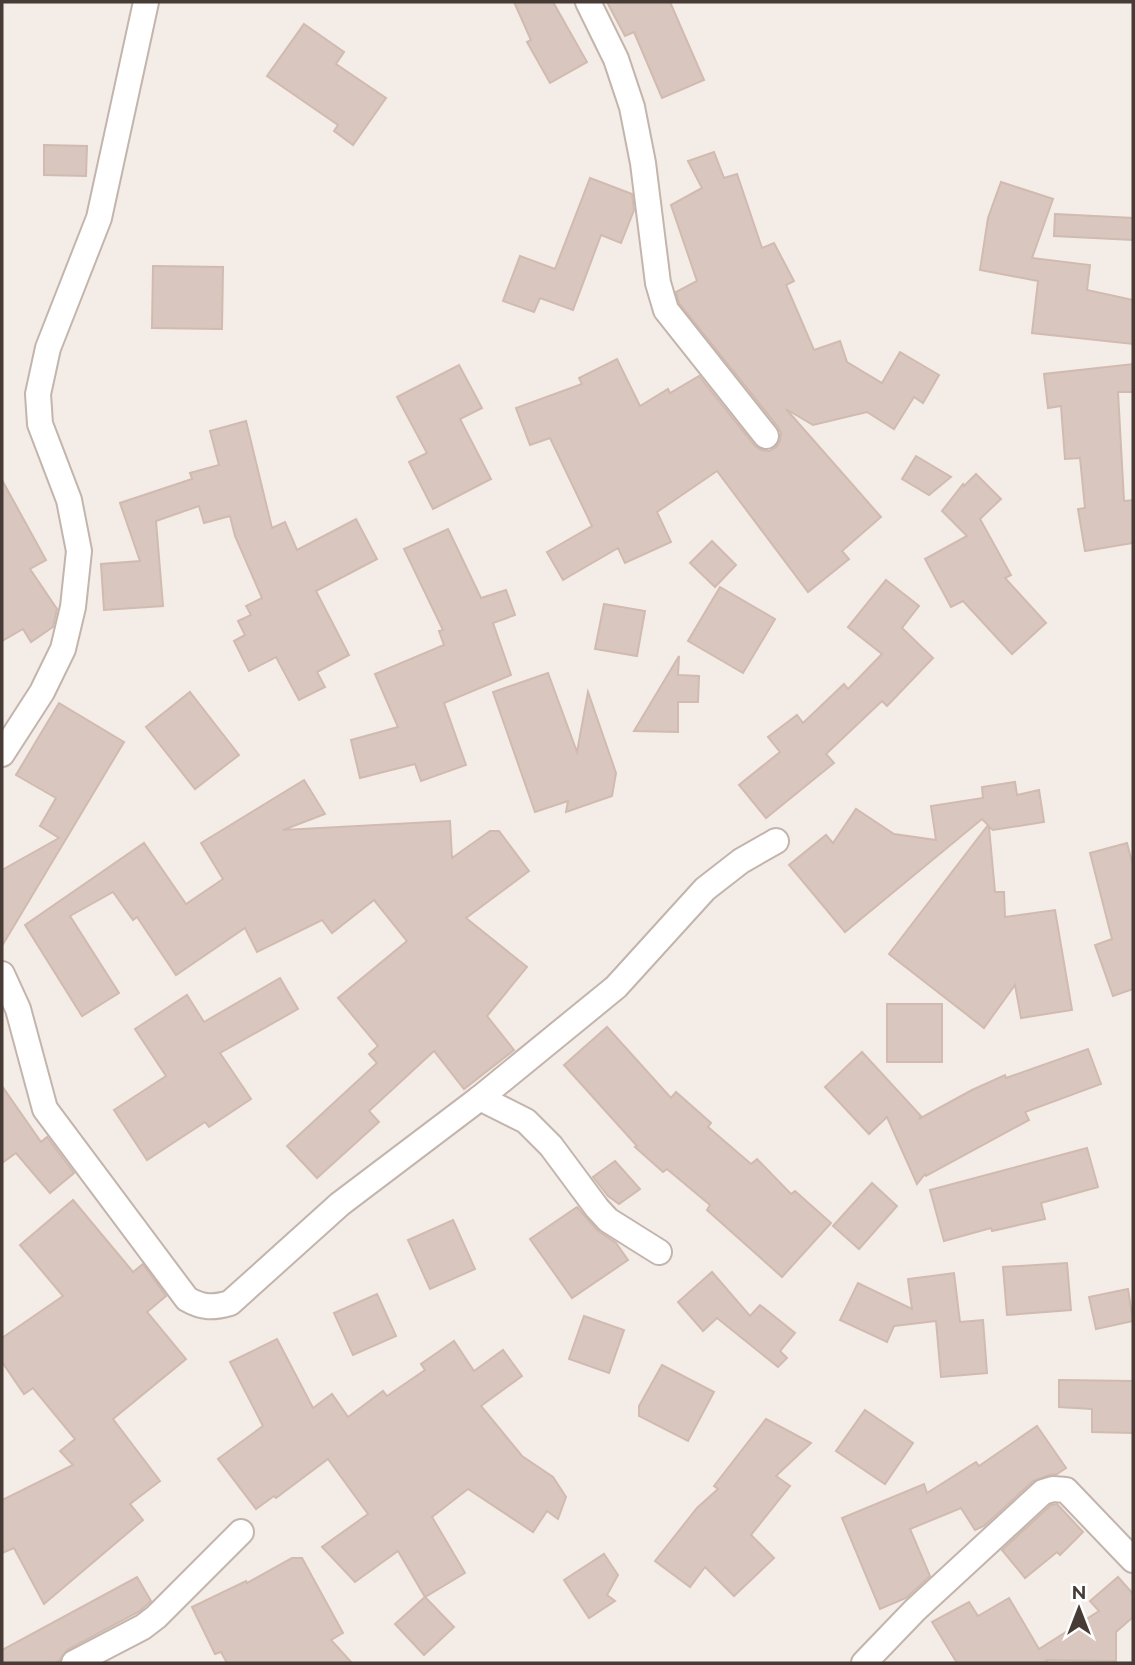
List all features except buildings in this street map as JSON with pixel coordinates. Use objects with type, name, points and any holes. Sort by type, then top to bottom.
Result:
[{"type":"street","points":[[2,754],[42,692],[63,649],[73,607],[79,551],[69,500],[40,424],[38,394],[48,348],[99,218],[146,2]]},
{"type":"street","points":[[588,2],[616,59],[632,107],[643,163],[657,283],[666,310],[766,436]]},
{"type":"street","points":[[2,974],[18,1009],[45,1109],[187,1299],[201,1307],[217,1307],[230,1303],[340,1204],[481,1098],[615,987],[705,889],[741,862],[776,841]]},
{"type":"street","points":[[481,1098],[526,1121],[551,1146],[603,1214],[659,1252]]},
{"type":"street","points":[[864,1663],[915,1610],[1043,1492],[1053,1489],[1066,1490],[1133,1560]]},
{"type":"street","points":[[74,1663],[143,1627],[156,1617],[241,1532]]}]
